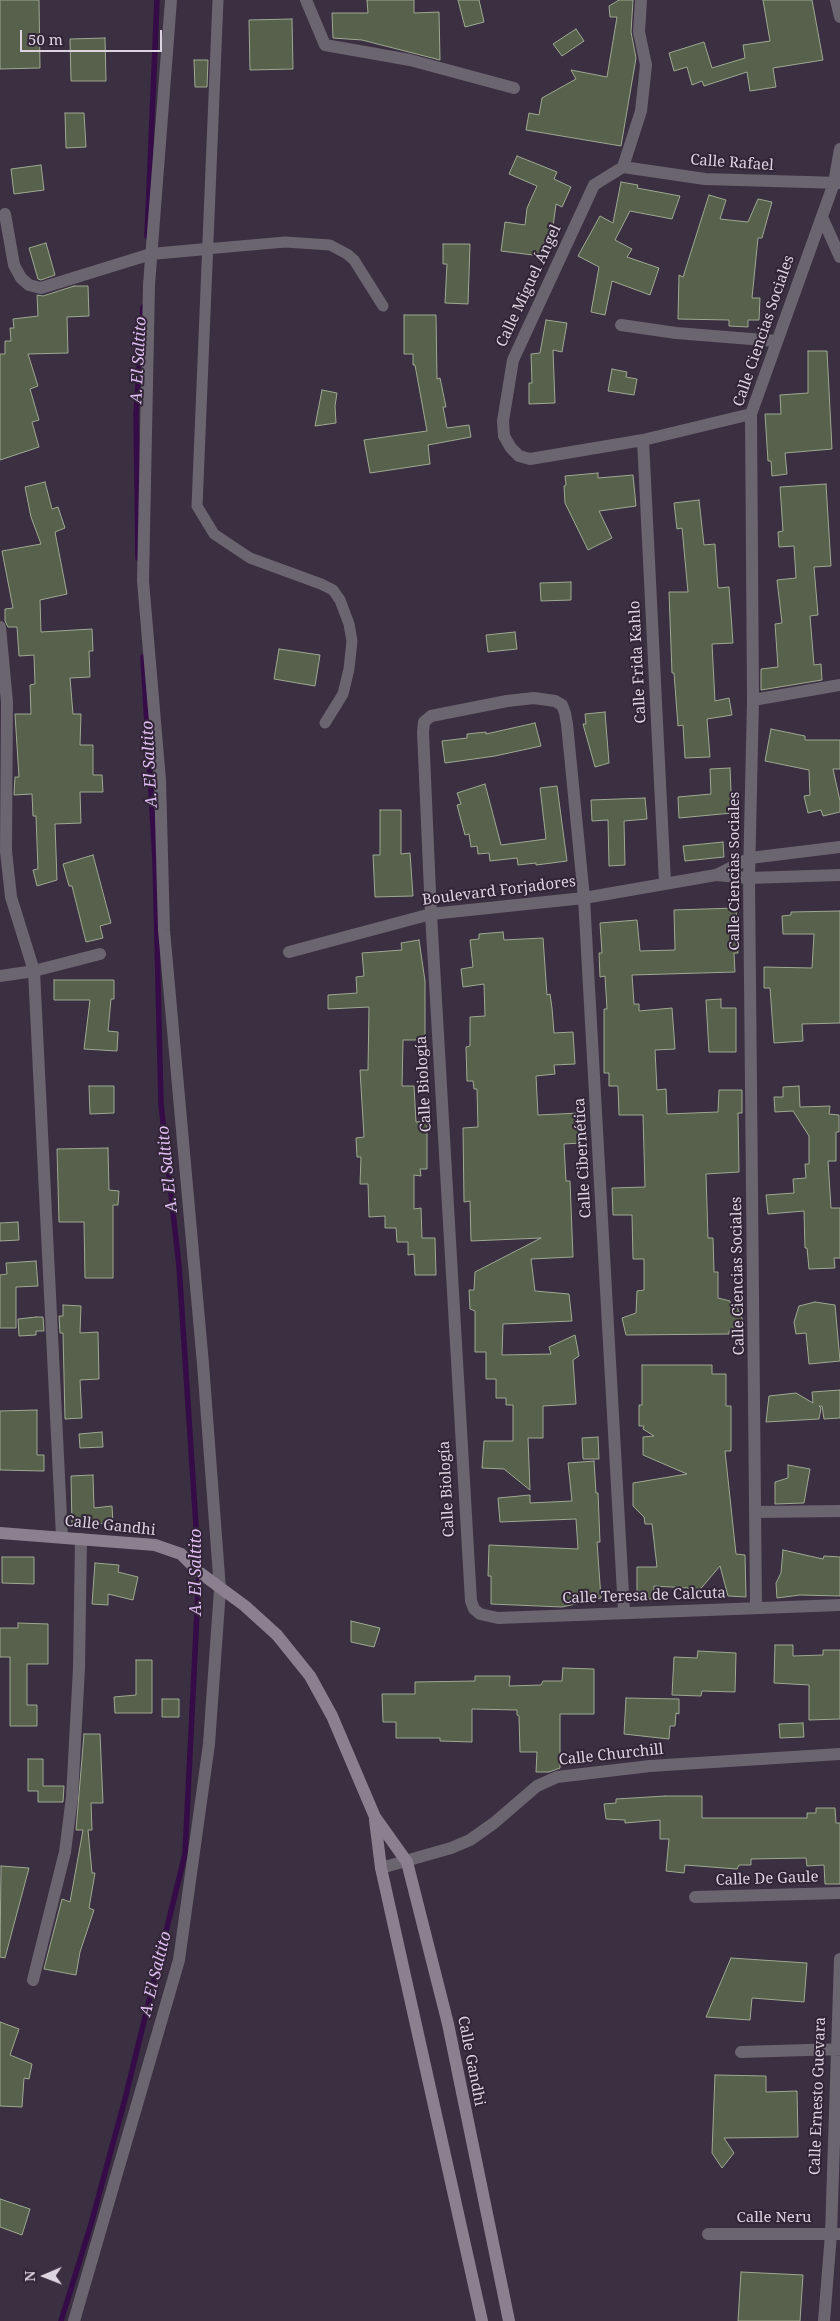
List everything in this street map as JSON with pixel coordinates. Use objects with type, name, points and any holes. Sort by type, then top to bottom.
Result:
[{"type":"main road","name":"Calle Gandhi","points":[[0,1533],[155,1545],[181,1554],[220,1588],[245,1606],[277,1635],[310,1676],[332,1716],[375,1817],[407,1862],[448,2024],[473,2156],[509,2321]]},
{"type":"main road","name":"Calle Gandhi","points":[[375,1817],[382,1868],[482,2321]]},
{"type":"street","points":[[74,2321],[179,1960],[209,1744],[220,1588],[203,1364],[164,930],[160,780],[143,581],[146,450],[145,400],[151,254],[172,0]]},
{"type":"street","points":[[306,0],[325,45],[410,60],[514,88]]},
{"type":"street","points":[[623,167],[641,111],[646,65],[639,32],[641,0]]},
{"type":"street","points":[[836,0],[840,17]]},
{"type":"street","name":"Calle Ciencias Sociales","points":[[756,1608],[749,878],[753,700],[751,414],[776,340],[822,217],[837,183],[840,150]]},
{"type":"street","name":"Calle Rafael","points":[[623,167],[705,179],[837,183]]},
{"type":"street","name":"Calle Miguel Ángel","points":[[623,167],[594,185],[513,360],[502,421],[504,436],[510,448],[519,456],[530,459],[643,440],[751,414]]},
{"type":"street","points":[[5,214],[14,265],[21,278],[29,285],[41,288],[151,254],[206,249]]},
{"type":"street","points":[[822,217],[840,257]]},
{"type":"street","points":[[621,325],[676,333],[776,340]]},
{"type":"street","name":"Calle Frida Kahlo","points":[[643,440],[665,883]]},
{"type":"street","points":[[0,627],[7,702],[6,851],[12,896],[34,971],[62,1538]]},
{"type":"street","points":[[753,700],[840,685]]},
{"type":"street","name":"Calle Biología","points":[[469,1587],[430,914],[424,722],[431,716],[507,701],[548,699],[562,705]]},
{"type":"street","name":"Calle Cibernética","points":[[562,705],[567,724],[584,898],[624,1611]]},
{"type":"street","name":"Boulevard Forjadores","points":[[716,875],[750,858],[840,847]]},
{"type":"street","name":"Boulevard Forjadores","points":[[289,952],[430,914],[584,898],[716,875],[749,878],[840,875]]},
{"type":"street","points":[[0,976],[34,971],[100,954]]},
{"type":"street","points":[[756,1512],[840,1511]]},
{"type":"street","points":[[33,1980],[66,1852],[71,1806],[79,1668],[81,1540]]},
{"type":"street","name":"Calle Teresa de Calcuta","points":[[469,1587],[474,1609],[488,1617],[840,1605]]},
{"type":"street","name":"Calle Churchill","points":[[382,1868],[451,1848],[470,1840],[494,1823],[537,1786],[558,1777],[650,1766],[840,1754]]},
{"type":"street","name":"Calle De Gaule","points":[[696,1897],[840,1893]]},
{"type":"street","name":"Calle Ernesto Guevara","points":[[824,2321],[835,2234],[840,1959]]},
{"type":"street","points":[[742,2052],[838,2049]]},
{"type":"street","name":"Calle Neru","points":[[708,2234],[835,2234]]},
{"type":"lane","points":[[218,0],[206,249],[197,506],[214,534],[250,558],[321,584],[333,590],[340,600],[349,624],[352,642],[350,669],[343,694],[325,723]]},
{"type":"lane","points":[[206,249],[285,242],[330,245],[354,260],[383,306]]},
{"type":"building","points":[[0,0],[39,0],[40,68],[0,69]]},
{"type":"building","points":[[367,0],[414,0],[414,13],[439,12],[440,60],[362,40],[333,38],[332,13],[368,13]]},
{"type":"building","points":[[458,0],[479,0],[484,22],[465,27]]},
{"type":"building","points":[[619,0],[633,0],[631,32],[636,58],[621,146],[526,130],[529,113],[539,115],[542,98],[576,79],[571,70],[607,77],[617,17],[610,17],[609,6]]},
{"type":"building","points":[[763,0],[812,0],[823,60],[773,68],[776,87],[750,91],[747,72],[704,86],[702,81],[692,85],[687,67],[674,71],[669,53],[704,42],[712,68],[745,58],[743,45],[770,41]]},
{"type":"building","points":[[292,19],[293,69],[250,70],[249,20]]},
{"type":"building","points":[[576,29],[584,41],[562,56],[553,44]]},
{"type":"building","points":[[105,38],[106,81],[71,81],[70,39]]},
{"type":"building","points":[[194,60],[208,60],[207,87],[195,87]]},
{"type":"building","points":[[65,113],[84,113],[86,147],[66,148]]},
{"type":"building","points":[[517,156],[557,172],[554,179],[571,187],[562,207],[556,204],[549,257],[501,251],[505,222],[525,225],[527,208],[537,186],[509,174]]},
{"type":"building","points":[[41,165],[44,190],[14,194],[11,169]]},
{"type":"building","points":[[621,182],[638,185],[637,188],[680,196],[672,219],[630,211],[615,240],[632,249],[627,257],[659,268],[650,295],[612,281],[605,315],[591,312],[599,267],[578,256],[600,216],[613,223]]},
{"type":"building","points":[[709,195],[726,200],[720,219],[748,222],[758,199],[772,202],[762,238],[758,238],[752,298],[760,298],[759,320],[748,320],[748,327],[729,326],[729,320],[678,319],[679,275],[683,277]]},
{"type":"building","points":[[46,243],[55,275],[41,280],[38,279],[29,248]]},
{"type":"building","points":[[443,244],[470,244],[468,304],[445,303],[447,264],[443,264]]},
{"type":"building","points":[[74,286],[88,286],[89,316],[67,317],[68,353],[28,354],[38,386],[30,389],[39,420],[32,422],[39,447],[0,460],[0,354],[5,354],[5,341],[11,341],[10,328],[14,328],[13,319],[38,316],[37,295],[43,296]]},
{"type":"building","points":[[404,315],[436,315],[437,379],[440,378],[446,407],[443,407],[447,428],[469,425],[471,437],[428,445],[430,464],[370,473],[364,440],[427,431],[415,365],[413,365],[413,354],[404,354]]},
{"type":"building","points":[[546,320],[567,323],[562,352],[553,350],[555,403],[529,404],[529,383],[532,383],[531,354],[540,353]]},
{"type":"building","points":[[808,351],[827,351],[832,449],[785,453],[787,474],[772,476],[771,461],[768,461],[765,414],[781,414],[780,395],[808,393]]},
{"type":"building","points":[[612,369],[627,372],[626,377],[637,379],[634,395],[608,391]]},
{"type":"building","points":[[322,390],[337,393],[335,406],[336,423],[315,426]]},
{"type":"building","points":[[598,473],[598,478],[633,475],[636,506],[599,511],[612,538],[588,550],[565,503],[565,476]]},
{"type":"building","points":[[45,482],[52,509],[58,507],[65,528],[55,532],[67,594],[40,600],[41,632],[92,629],[93,651],[89,651],[90,677],[70,678],[73,714],[81,714],[80,745],[93,745],[93,775],[102,775],[103,792],[80,792],[81,823],[55,824],[57,880],[37,886],[33,870],[38,869],[36,816],[33,816],[32,794],[14,795],[15,777],[19,777],[15,714],[31,714],[30,685],[35,684],[34,655],[19,656],[17,627],[8,627],[5,621],[5,609],[13,608],[2,551],[41,544],[31,517],[25,487]]},
{"type":"building","points":[[826,484],[831,566],[814,567],[818,615],[810,616],[814,665],[821,664],[822,680],[761,690],[761,669],[778,667],[775,624],[782,623],[777,580],[796,578],[794,546],[779,547],[778,532],[783,531],[780,487]]},
{"type":"building","points":[[699,500],[704,545],[715,544],[718,588],[729,587],[733,643],[712,644],[715,701],[729,698],[732,715],[707,719],[710,757],[685,758],[683,725],[678,726],[674,673],[672,673],[669,592],[688,592],[682,528],[677,529],[674,503]]},
{"type":"building","points":[[571,582],[571,600],[541,601],[540,583]]},
{"type":"building","points":[[515,632],[517,649],[488,652],[486,635]]},
{"type":"building","points":[[279,649],[320,655],[315,686],[274,679]]},
{"type":"building","points":[[605,712],[609,763],[595,767],[583,724],[586,724],[585,714]]},
{"type":"building","points":[[535,723],[541,746],[495,756],[445,763],[442,741],[467,738],[467,734],[486,732],[486,734]]},
{"type":"building","points":[[771,729],[805,736],[805,740],[840,740],[840,769],[833,769],[840,801],[840,812],[823,816],[821,810],[808,813],[804,796],[810,795],[809,770],[765,761]]},
{"type":"building","points":[[730,768],[732,813],[679,818],[678,797],[711,794],[710,769]]},
{"type":"building","points":[[485,784],[501,845],[546,839],[540,788],[557,786],[567,861],[518,865],[517,858],[490,861],[489,853],[478,854],[477,846],[471,847],[469,834],[465,835],[457,805],[461,804],[457,793]]},
{"type":"building","points":[[645,798],[647,819],[624,821],[625,865],[609,866],[608,820],[592,821],[591,800]]},
{"type":"building","points":[[380,810],[401,810],[401,854],[410,853],[413,896],[375,897],[373,855],[380,855]]},
{"type":"building","points":[[723,842],[724,857],[685,861],[683,846]]},
{"type":"building","points":[[93,855],[111,923],[100,926],[103,938],[86,942],[72,886],[69,886],[63,864]]},
{"type":"building","points":[[736,908],[738,953],[734,953],[735,972],[632,975],[634,1004],[639,1004],[639,1011],[672,1008],[675,1049],[655,1050],[657,1090],[666,1089],[667,1114],[718,1112],[719,1090],[742,1090],[742,1113],[738,1113],[739,1172],[706,1174],[708,1238],[713,1238],[714,1272],[718,1272],[718,1298],[730,1301],[731,1306],[737,1307],[745,1325],[729,1331],[729,1334],[626,1335],[622,1318],[636,1313],[637,1291],[644,1290],[644,1259],[633,1259],[632,1215],[613,1215],[612,1188],[645,1187],[643,1115],[619,1115],[618,1086],[609,1086],[609,1073],[604,1073],[604,1009],[607,1009],[605,976],[600,977],[599,953],[602,953],[600,923],[637,920],[640,951],[675,950],[674,910]]},
{"type":"building","points":[[840,911],[840,1023],[802,1024],[803,1041],[774,1043],[770,988],[764,988],[764,967],[812,968],[814,934],[783,934],[782,916],[791,915],[791,912]]},
{"type":"building","points":[[503,932],[504,940],[543,938],[547,995],[550,994],[554,1033],[573,1032],[575,1064],[554,1065],[555,1074],[536,1076],[538,1115],[579,1113],[581,1143],[564,1144],[566,1181],[570,1181],[573,1257],[531,1259],[535,1291],[569,1294],[572,1321],[503,1324],[502,1355],[551,1354],[549,1347],[575,1335],[579,1356],[573,1360],[576,1404],[543,1406],[543,1438],[528,1438],[530,1490],[504,1469],[482,1468],[484,1441],[513,1441],[513,1405],[506,1405],[506,1398],[496,1398],[496,1379],[486,1379],[486,1352],[475,1352],[475,1311],[470,1309],[469,1290],[474,1290],[475,1272],[541,1238],[471,1241],[470,1201],[464,1202],[463,1128],[478,1127],[477,1089],[474,1089],[473,1081],[467,1081],[466,1047],[470,1046],[470,1017],[485,1016],[484,984],[463,987],[461,969],[473,967],[470,940],[479,939],[479,934]]},
{"type":"building","points":[[419,940],[425,981],[425,1040],[403,1040],[402,1086],[414,1086],[416,1122],[427,1121],[427,1169],[420,1169],[421,1176],[414,1175],[414,1209],[421,1208],[422,1238],[435,1238],[436,1275],[415,1275],[414,1254],[408,1255],[408,1242],[397,1242],[396,1228],[385,1228],[385,1216],[369,1217],[368,1184],[360,1184],[361,1157],[357,1157],[356,1138],[364,1137],[360,1070],[368,1070],[369,1007],[328,1009],[328,995],[357,993],[356,977],[364,976],[362,953],[402,950],[401,943]]},
{"type":"building","points":[[54,980],[114,980],[114,999],[111,999],[108,1031],[118,1032],[117,1051],[84,1049],[90,1000],[54,1000]]},
{"type":"building","points":[[721,999],[721,1008],[736,1008],[736,1052],[709,1052],[706,1000]]},
{"type":"building","points":[[89,1086],[114,1086],[114,1113],[90,1114]]},
{"type":"building","points":[[799,1086],[800,1107],[830,1106],[829,1114],[839,1115],[839,1132],[836,1132],[836,1161],[828,1161],[831,1208],[840,1208],[840,1258],[834,1258],[835,1268],[809,1269],[807,1248],[805,1248],[804,1211],[768,1214],[766,1195],[794,1193],[793,1179],[806,1178],[805,1164],[809,1164],[809,1136],[793,1111],[775,1112],[774,1097],[783,1097],[783,1087]]},
{"type":"building","points":[[108,1148],[109,1190],[119,1191],[118,1205],[113,1205],[113,1278],[85,1278],[84,1222],[59,1222],[57,1149]]},
{"type":"building","points":[[18,1222],[19,1240],[0,1241],[0,1223]]},
{"type":"building","points":[[36,1261],[38,1286],[16,1287],[16,1328],[0,1328],[0,1275],[7,1274],[6,1263]]},
{"type":"building","points":[[815,1302],[835,1305],[840,1361],[809,1364],[806,1333],[796,1334],[794,1322],[799,1306]]},
{"type":"building","points":[[63,1305],[81,1306],[80,1333],[98,1332],[99,1379],[80,1380],[82,1418],[65,1419],[63,1333],[60,1333],[59,1316],[63,1316]]},
{"type":"building","points":[[43,1317],[44,1331],[36,1331],[36,1335],[19,1336],[18,1319]]},
{"type":"building","points":[[642,1365],[712,1365],[712,1374],[726,1374],[726,1406],[731,1406],[731,1451],[725,1451],[736,1554],[745,1555],[746,1597],[728,1596],[720,1566],[697,1593],[688,1588],[654,1586],[654,1599],[637,1599],[637,1567],[657,1567],[652,1524],[645,1524],[644,1517],[633,1506],[633,1483],[687,1474],[643,1455],[643,1437],[654,1436],[643,1429],[644,1426],[639,1426],[639,1405],[642,1405]]},
{"type":"building","points":[[840,1390],[840,1418],[824,1419],[822,1406],[819,1406],[821,1408],[819,1419],[766,1422],[769,1396],[796,1393],[813,1403],[812,1392]]},
{"type":"building","points":[[37,1410],[37,1455],[44,1455],[44,1471],[0,1470],[0,1411]]},
{"type":"building","points":[[102,1432],[103,1447],[80,1448],[79,1434]]},
{"type":"building","points":[[598,1437],[599,1459],[583,1459],[582,1438]]},
{"type":"building","points":[[594,1461],[596,1493],[598,1493],[600,1542],[597,1542],[601,1598],[562,1607],[491,1604],[491,1576],[488,1576],[489,1545],[578,1549],[576,1519],[500,1522],[498,1498],[530,1495],[530,1503],[572,1501],[568,1463]]},
{"type":"building","points":[[788,1465],[810,1469],[804,1503],[775,1504],[775,1482],[788,1478]]},
{"type":"building","points":[[93,1475],[94,1508],[112,1506],[113,1523],[72,1525],[71,1476]]},
{"type":"building","points":[[783,1550],[823,1559],[824,1556],[840,1557],[840,1596],[800,1595],[777,1598],[776,1583],[781,1573]]},
{"type":"building","points":[[2,1557],[34,1557],[34,1584],[2,1583]]},
{"type":"building","points":[[95,1563],[119,1565],[118,1572],[138,1577],[133,1600],[108,1594],[108,1605],[92,1604]]},
{"type":"building","points":[[351,1621],[380,1628],[374,1647],[351,1642]]},
{"type":"building","points":[[18,1623],[48,1624],[48,1664],[27,1664],[27,1705],[37,1705],[37,1726],[10,1726],[10,1657],[0,1657],[0,1628],[18,1628]]},
{"type":"building","points":[[775,1645],[793,1645],[793,1656],[823,1655],[823,1650],[840,1650],[840,1719],[809,1720],[809,1685],[774,1683]]},
{"type":"building","points":[[698,1651],[736,1653],[735,1692],[702,1691],[701,1696],[672,1695],[674,1657],[697,1658]]},
{"type":"building","points":[[136,1660],[152,1660],[152,1713],[115,1713],[114,1697],[136,1695]]},
{"type":"building","points":[[563,1668],[594,1669],[594,1714],[560,1714],[560,1768],[549,1772],[536,1772],[537,1752],[520,1752],[519,1716],[517,1715],[517,1710],[472,1709],[472,1742],[440,1741],[440,1738],[396,1738],[396,1722],[383,1722],[382,1694],[415,1694],[415,1682],[475,1681],[475,1676],[510,1676],[509,1686],[541,1685],[543,1681],[562,1681]]},
{"type":"building","points":[[626,1698],[679,1699],[679,1714],[676,1713],[675,1726],[670,1726],[669,1739],[624,1734]]},
{"type":"building","points":[[162,1699],[179,1699],[179,1717],[162,1717]]},
{"type":"building","points":[[803,1723],[804,1737],[780,1738],[779,1724]]},
{"type":"building","points":[[84,1734],[100,1734],[103,1803],[91,1803],[92,1830],[88,1830],[92,1873],[95,1873],[89,1908],[94,1910],[80,1952],[76,1975],[44,1969],[62,1899],[70,1902],[83,1830],[76,1830]]},
{"type":"building","points":[[28,1759],[43,1759],[43,1786],[64,1786],[63,1802],[38,1802],[38,1791],[28,1791]]},
{"type":"building","points":[[702,1796],[702,1818],[807,1818],[807,1813],[816,1813],[816,1808],[835,1808],[836,1823],[840,1823],[840,1884],[825,1884],[824,1865],[807,1866],[806,1858],[751,1859],[751,1865],[739,1865],[737,1869],[685,1865],[684,1873],[666,1871],[669,1839],[660,1839],[660,1820],[625,1823],[625,1820],[606,1819],[604,1804],[616,1803],[616,1799]]},
{"type":"building","points":[[1,1866],[29,1868],[5,1958],[0,1957]]},
{"type":"building","points":[[731,1958],[807,1963],[804,2002],[752,1998],[750,2020],[706,2017]]},
{"type":"building","points":[[0,2022],[19,2029],[10,2055],[32,2064],[29,2079],[24,2078],[22,2107],[0,2106]]},
{"type":"building","points":[[715,2075],[766,2076],[766,2092],[797,2091],[798,2137],[724,2138],[734,2153],[722,2168],[712,2153]]},
{"type":"building","points":[[0,2199],[30,2209],[22,2235],[0,2227]]},
{"type":"building","points":[[741,2272],[803,2275],[800,2321],[738,2321]]},
{"type":"waterway","name":"A. El Saltito","points":[[147,236],[157,0]]},
{"type":"waterway","name":"A. El Saltito","points":[[138,558],[136,414],[143,307]]},
{"type":"waterway","name":"A. El Saltito","points":[[61,2321],[91,2224],[125,2099],[185,1854],[199,1572],[179,1266],[161,1104],[155,860],[143,657]]}]
